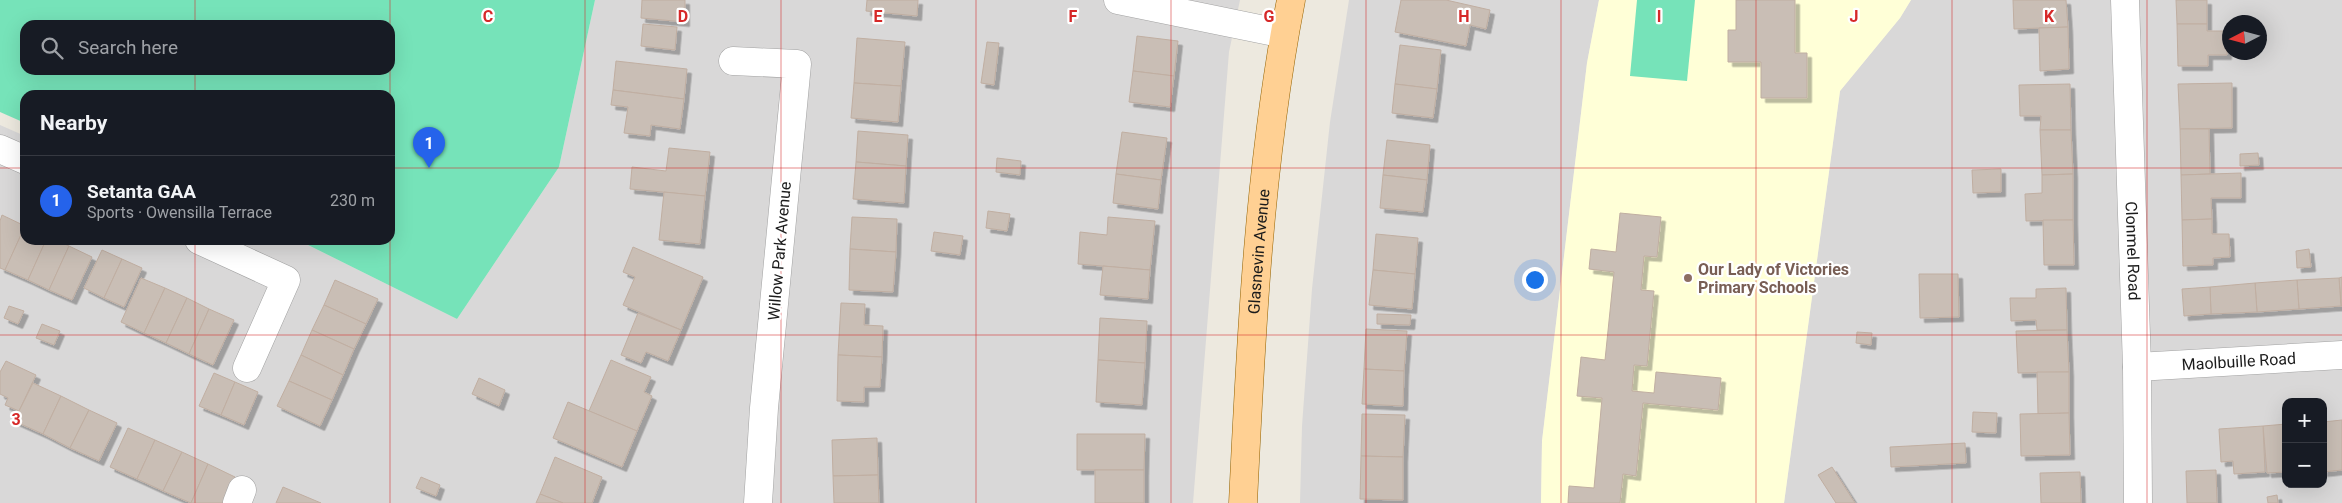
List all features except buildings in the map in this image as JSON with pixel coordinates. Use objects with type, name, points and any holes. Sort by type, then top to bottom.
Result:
[{"type":"main road","name":"Glasnevin Avenue","points":[[1243,503],[1256,266],[1269,143],[1284,34],[1291,0]]},
{"type":"street","points":[[1118,0],[1284,34]]},
{"type":"street","name":"Clonmel Road","points":[[2126,0],[2137,367],[2138,503]]},
{"type":"street","name":"Willow Park Avenue","points":[[733,61],[797,64],[764,408],[758,503]]},
{"type":"street","points":[[0,150],[20,158]]},
{"type":"street","points":[[210,245],[286,280],[247,368]]},
{"type":"street","name":"Maolbuille Road","points":[[2137,367],[2342,354]]},
{"type":"shaded area","points":[[595,0],[1240,0],[1229,52],[1193,503],[0,503],[0,125],[20,134],[20,245],[308,245],[457,319],[559,167]]},
{"type":"shaded area","points":[[1349,0],[1599,0],[1587,63],[1542,441],[1541,503],[1300,503],[1302,426],[1312,289],[1330,122]]},
{"type":"shaded area","name":"Our Lady of Victories Primary Schools","points":[[1599,0],[1911,0],[1900,18],[1840,91],[1784,503],[1541,503],[1542,441],[1587,63]]},
{"type":"shaded area","points":[[1911,0],[2342,0],[2342,503],[1784,503],[1840,91],[1900,18]]},
{"type":"green space","points":[[0,0],[595,0],[559,167],[457,319],[308,245],[395,245],[395,90],[20,90],[20,121],[0,112]]},
{"type":"green space","points":[[1637,0],[1695,0],[1687,81],[1630,76]]},
{"type":"place","name":"Setanta GAA","points":[[429,168]]},
{"type":"place","name":"Our Lady of Victories Primary Schools","points":[[1688,278]]}]
